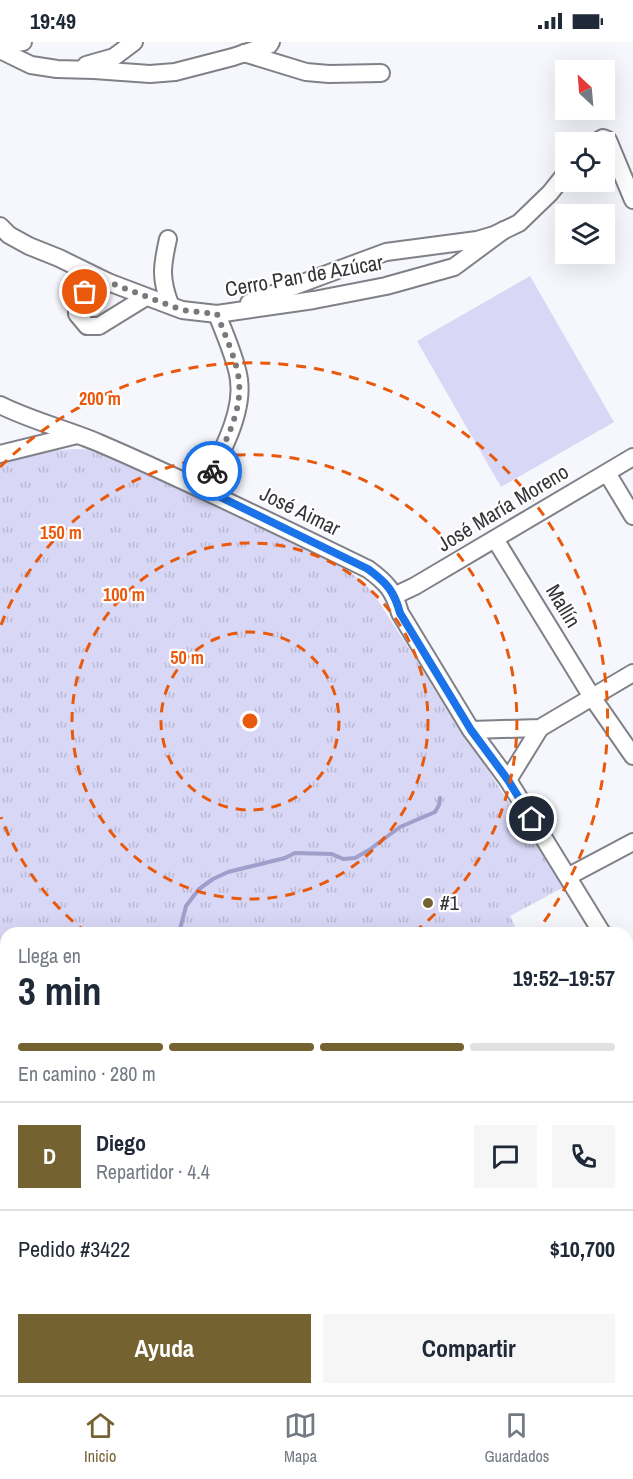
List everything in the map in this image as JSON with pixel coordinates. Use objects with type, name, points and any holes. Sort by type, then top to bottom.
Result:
[{"type":"street","points":[[0,48],[23,42]]},
{"type":"street","points":[[74,69],[114,57],[134,42]]},
{"type":"street","points":[[0,48],[31,65],[57,69],[150,74],[175,72],[244,53],[269,45],[271,42]]},
{"type":"street","points":[[244,53],[306,72],[381,73]]},
{"type":"street","points":[[615,157],[633,200]]},
{"type":"street","name":"Cerro Pan de Azúcar","points":[[217,314],[307,283],[386,252],[477,240],[504,230],[519,223],[555,187]]},
{"type":"street","points":[[0,226],[9,235],[29,246],[108,282],[182,310],[217,314],[239,379],[239,400],[234,421],[204,489]]},
{"type":"street","name":"Cerro Pan de Azúcar","points":[[217,314],[314,300],[438,272],[454,267],[504,230]]},
{"type":"street","points":[[168,239],[163,263],[163,286],[170,304]]},
{"type":"street","points":[[108,282],[85,292],[77,301],[77,314],[87,326],[99,326],[146,297]]},
{"type":"street","name":"José Aimar","points":[[0,405],[18,415],[78,435],[204,489],[368,569],[382,579],[396,595],[400,613],[471,730],[508,780],[599,927]]},
{"type":"street","points":[[0,454],[78,435]]},
{"type":"street","name":"José María Moreno","points":[[396,595],[633,458]]},
{"type":"street","points":[[607,473],[633,516]]},
{"type":"street","name":"Mallín","points":[[495,539],[592,697],[633,756]]},
{"type":"street","points":[[508,780],[540,728],[633,673]]},
{"type":"street","points":[[471,730],[540,728]]},
{"type":"street","points":[[568,876],[633,842]]},
{"type":"green space","points":[[530,276],[614,422],[501,487],[417,341]]},
{"type":"green space","points":[[99,450],[318,552],[361,581],[371,590],[564,887],[510,916],[515,927],[0,927],[0,460],[40,451]]},
{"type":"green space","points":[[59,493],[64,496],[80,522],[78,529],[69,533],[62,530],[47,504],[50,495]]},
{"type":"green space","name":"#1","points":[[420,884],[434,891],[442,910],[441,915],[427,923],[419,918],[417,905],[411,897],[413,888]]},
{"type":"waterway","points":[[181,927],[186,906],[199,889],[213,879],[228,872],[285,858],[295,853],[332,854],[343,859],[355,858],[400,827],[435,812],[440,798]]},
{"type":"way so far","points":[[85,292],[108,282],[182,310],[217,314],[239,379],[239,400],[234,421],[212,471]]},
{"type":"place","name":"#1","points":[[428,903]]},
{"type":"route","points":[[212,471],[204,489],[368,569],[382,579],[396,595],[400,613],[471,730],[508,780],[532,819]]}]
